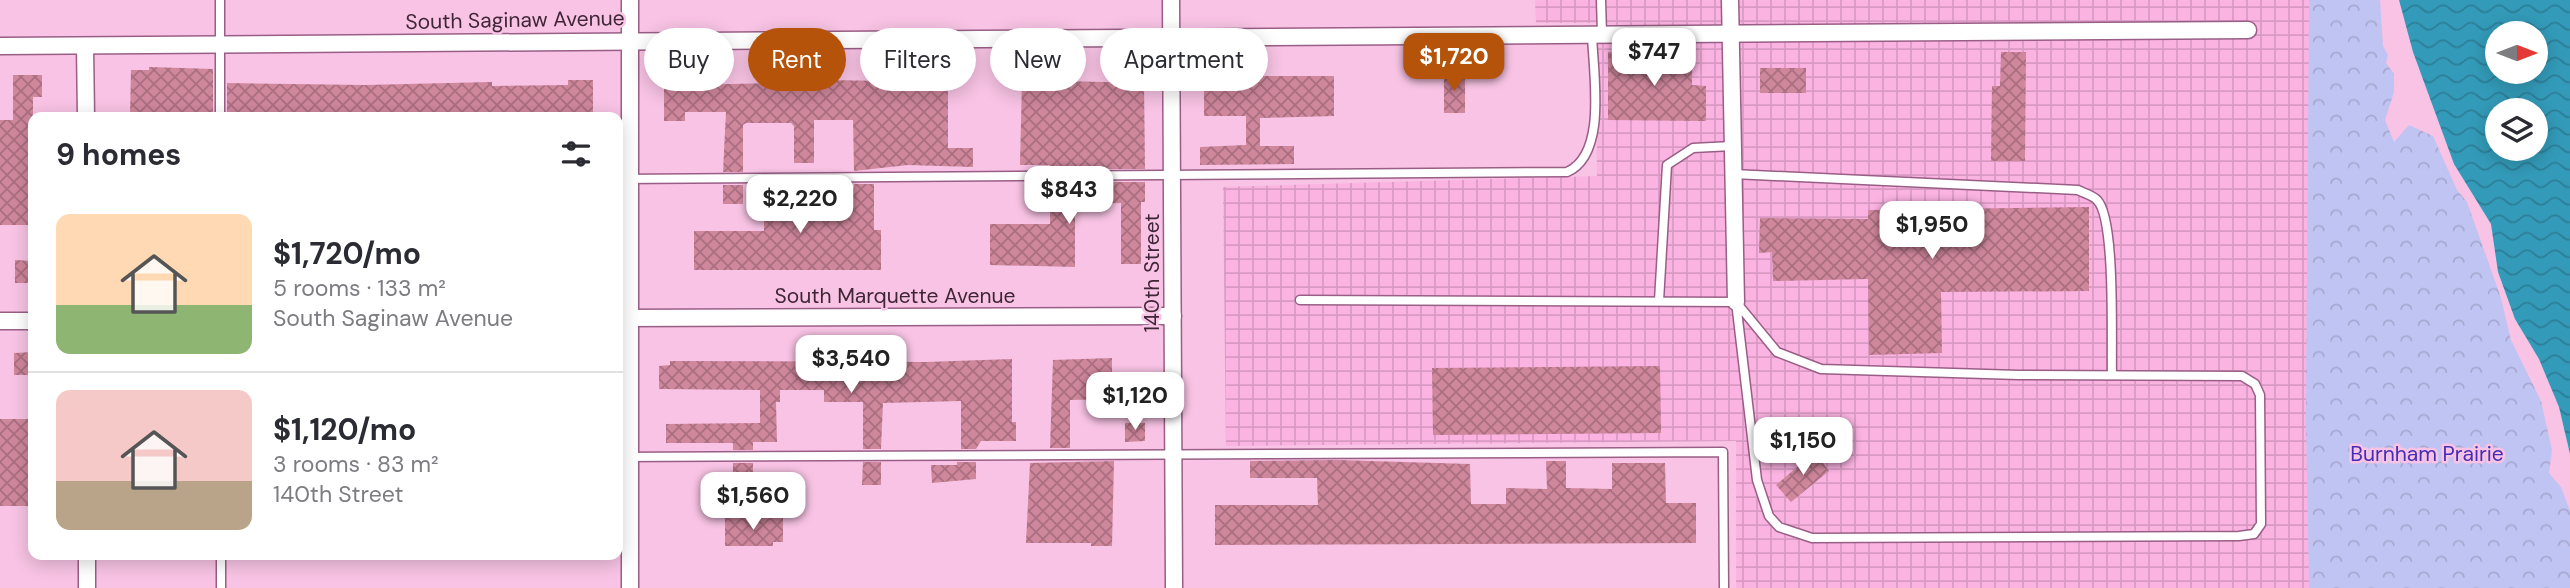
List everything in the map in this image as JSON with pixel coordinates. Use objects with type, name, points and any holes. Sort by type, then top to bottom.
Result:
[{"type":"street","points":[[630,0],[624,179],[624,457],[630,588]]},
{"type":"street","name":"140th Street","points":[[1171,0],[1171,28]]},
{"type":"street","points":[[1730,0],[1736,302]]},
{"type":"street","name":"South Saginaw Avenue","points":[[1268,36],[2248,30]]},
{"type":"street","name":"South Saginaw Avenue","points":[[0,46],[1100,37]]},
{"type":"street","points":[[86,46],[86,112]]},
{"type":"street","name":"140th Street","points":[[1171,91],[1174,588]]},
{"type":"street","name":"South Marquette Avenue","points":[[624,318],[1173,316]]},
{"type":"street","points":[[0,321],[28,321]]},
{"type":"street","points":[[87,560],[87,588]]},
{"type":"lane","points":[[220,0],[220,112]]},
{"type":"lane","points":[[624,179],[1567,172],[1579,166],[1591,146],[1601,0]]},
{"type":"lane","points":[[1659,301],[1667,165],[1693,148],[1732,146]]},
{"type":"lane","points":[[1733,174],[2078,190],[2097,200],[2106,219],[2109,248],[2112,375]]},
{"type":"lane","points":[[1300,300],[1736,302],[1777,352],[1821,369],[2242,376],[2255,384],[2260,395],[2261,524],[2253,534],[2239,536],[1812,538],[1779,527],[1769,516],[1757,480],[1736,302]]},
{"type":"lane","points":[[624,457],[1723,452],[1724,588]]},
{"type":"lane","points":[[221,560],[221,588]]},
{"type":"shaded area","points":[[1535,0],[2318,0],[2316,588],[1736,588],[1736,441],[1226,446],[1223,187],[1597,176],[1596,23],[1536,23]]},
{"type":"green space","name":"Burnham Prairie","points":[[2309,0],[2380,0],[2383,46],[2388,55],[2386,63],[2394,74],[2394,92],[2385,120],[2394,142],[2409,125],[2433,136],[2457,190],[2467,202],[2501,298],[2511,340],[2541,401],[2552,450],[2549,473],[2561,487],[2570,511],[2570,588],[2309,588],[2306,420]]},
{"type":"water","points":[[2399,0],[2570,0],[2570,454],[2559,407],[2539,359],[2515,319],[2498,272],[2491,224],[2454,164],[2413,52]]},
{"type":"building","points":[[1608,52],[1692,53],[1692,85],[1706,86],[1706,121],[1608,120]]},
{"type":"building","points":[[2001,52],[2026,52],[2025,161],[1991,161],[1992,86],[2000,86]]},
{"type":"building","points":[[149,67],[213,69],[213,112],[130,112],[131,70],[149,70]]},
{"type":"building","points":[[1760,68],[1806,68],[1806,93],[1760,93]]},
{"type":"building","points":[[1444,73],[1465,73],[1465,113],[1444,113]]},
{"type":"building","points":[[13,75],[42,75],[42,97],[33,97],[33,112],[28,112],[28,225],[0,225],[0,120],[13,120]]},
{"type":"building","points":[[1268,76],[1334,76],[1334,116],[1260,118],[1260,146],[1294,146],[1294,164],[1200,165],[1200,147],[1246,145],[1246,116],[1204,116],[1204,91],[1268,91]]},
{"type":"building","points":[[568,80],[593,80],[593,112],[227,112],[227,83],[365,85],[492,82],[492,86],[568,85]]},
{"type":"building","points":[[846,80],[860,81],[860,91],[948,91],[948,148],[973,148],[973,167],[908,165],[854,171],[853,120],[814,120],[814,163],[794,163],[794,126],[791,123],[746,123],[743,125],[743,172],[723,172],[726,112],[685,112],[685,121],[664,121],[664,91],[734,91],[734,84],[748,84],[748,91],[846,91]]},
{"type":"building","points":[[1086,82],[1100,82],[1100,91],[1144,91],[1145,169],[1050,169],[1050,165],[1020,165],[1022,91],[1086,91]]},
{"type":"building","points":[[1050,182],[1145,182],[1145,202],[1141,202],[1141,264],[1121,264],[1121,203],[1075,204],[1075,267],[990,265],[990,224],[1050,224]]},
{"type":"building","points":[[854,184],[874,184],[874,230],[881,230],[881,270],[694,270],[694,231],[764,231],[764,191],[829,191],[829,188],[854,188]]},
{"type":"building","points":[[723,185],[743,185],[743,204],[723,204]]},
{"type":"building","points":[[2089,207],[2089,291],[1941,292],[1942,353],[1869,355],[1868,279],[1773,281],[1772,252],[1759,253],[1760,218],[1868,219],[1868,210]]},
{"type":"building","points":[[15,260],[28,261],[28,283],[15,283]]},
{"type":"building","points":[[28,352],[28,375],[14,375],[14,353]]},
{"type":"building","points":[[1112,358],[1112,399],[1070,400],[1070,448],[1050,448],[1053,360]]},
{"type":"building","points":[[1012,359],[1012,422],[1016,422],[1016,441],[981,441],[976,449],[961,449],[961,401],[883,403],[881,449],[863,449],[863,402],[824,402],[824,390],[780,390],[780,402],[776,402],[777,442],[753,442],[753,450],[733,450],[733,443],[666,443],[666,424],[760,423],[760,390],[659,389],[659,366],[670,365],[670,361],[926,362]]},
{"type":"building","points":[[1660,366],[1661,433],[1433,435],[1432,368]]},
{"type":"building","points":[[0,419],[28,419],[28,506],[0,506]]},
{"type":"building","points":[[1125,423],[1145,423],[1145,441],[1125,442]]},
{"type":"building","points":[[1815,452],[1829,471],[1791,502],[1776,485]]},
{"type":"building","points":[[1337,460],[1470,464],[1471,504],[1506,504],[1506,488],[1547,489],[1546,461],[1566,461],[1566,488],[1612,489],[1612,463],[1665,463],[1666,503],[1696,503],[1696,543],[1215,545],[1215,505],[1318,505],[1317,478],[1250,478],[1250,461]]},
{"type":"building","points":[[1114,461],[1112,546],[1091,546],[1091,543],[1026,543],[1030,463]]},
{"type":"building","points":[[863,462],[881,462],[881,485],[862,485]]},
{"type":"building","points":[[957,462],[976,462],[976,479],[932,483],[931,465],[957,465]]},
{"type":"building","points":[[733,463],[753,463],[753,484],[733,484]]},
{"type":"building","points":[[725,518],[783,518],[783,542],[773,542],[773,546],[725,546]]}]
